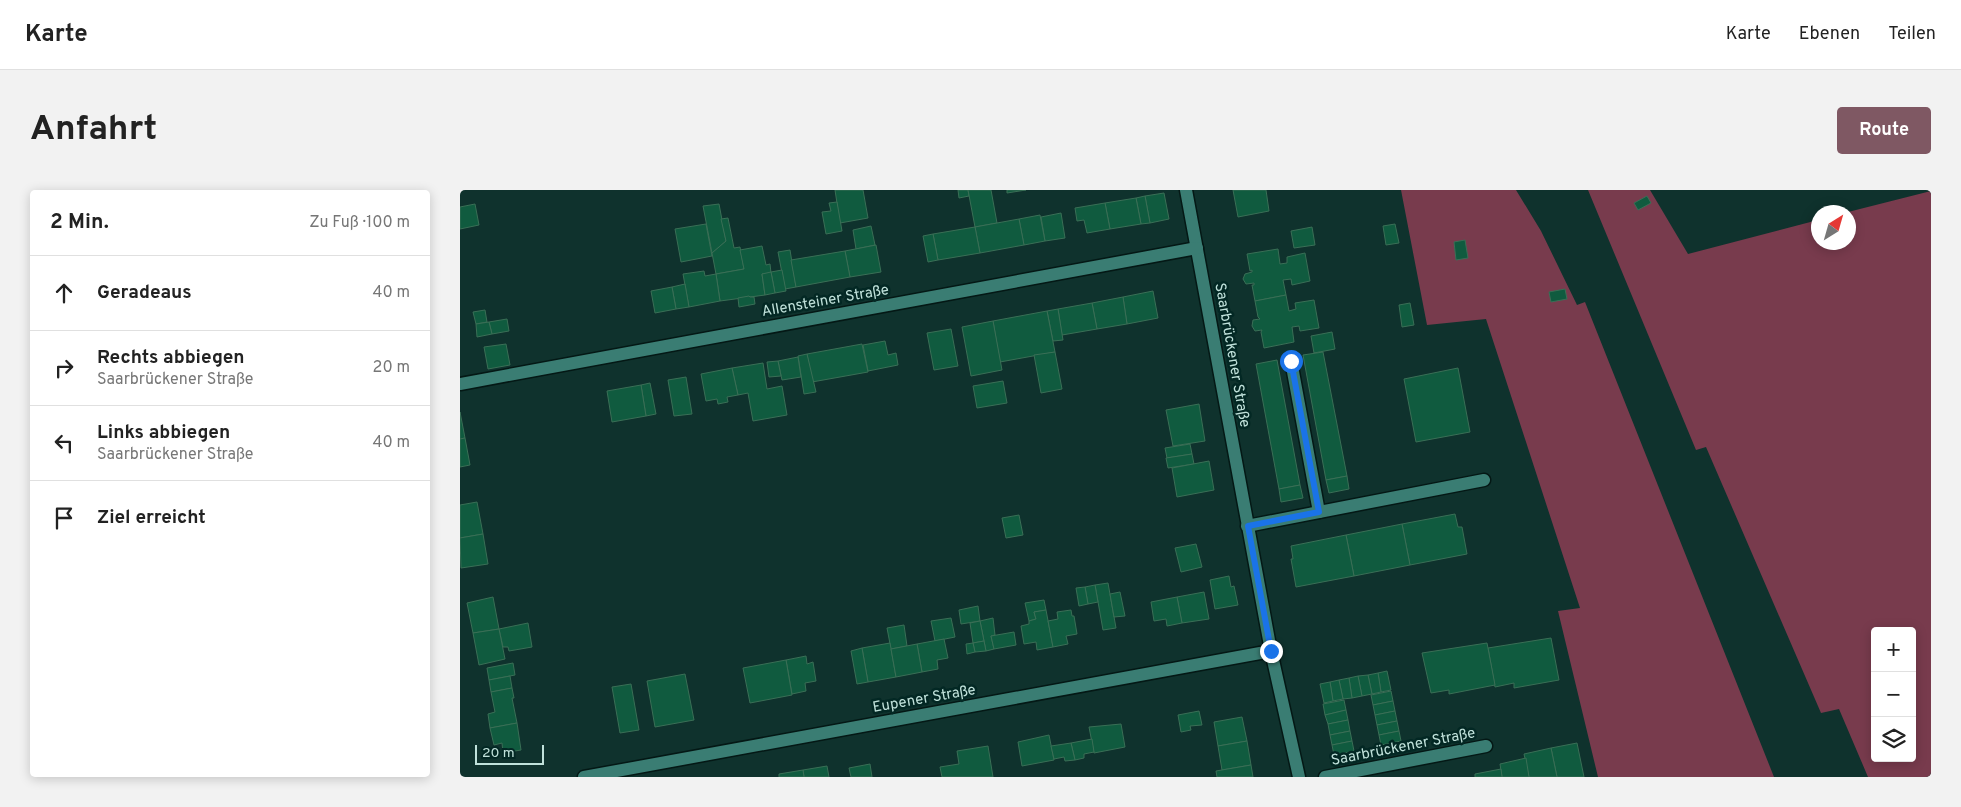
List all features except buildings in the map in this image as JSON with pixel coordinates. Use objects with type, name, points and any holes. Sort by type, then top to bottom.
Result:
[{"type":"street","name":"Saarbrückener Straße","points":[[1186,190],[1271,651],[1299,777]]},
{"type":"street","name":"Allensteiner Straße","points":[[460,384],[1197,248]]},
{"type":"street","points":[[1291,361],[1319,512]]},
{"type":"street","points":[[1248,526],[1484,480]]},
{"type":"street","name":"Eupener Straße","points":[[584,777],[1271,651]]},
{"type":"street","name":"Saarbrückener Straße","points":[[1325,777],[1486,746]]},
{"type":"shaded area","points":[[1401,190],[1516,190],[1541,231],[1577,305],[1585,302],[1774,777],[1598,777],[1558,611],[1580,608],[1486,319],[1427,325]]},
{"type":"shaded area","points":[[1588,190],[1650,190],[1688,254],[1811,222],[1811,250],[1856,250],[1856,210],[1931,191],[1931,777],[1868,777],[1839,709],[1821,713],[1706,447],[1696,450]]},
{"type":"route","points":[[1271,651],[1248,526],[1319,512],[1291,361]]}]
